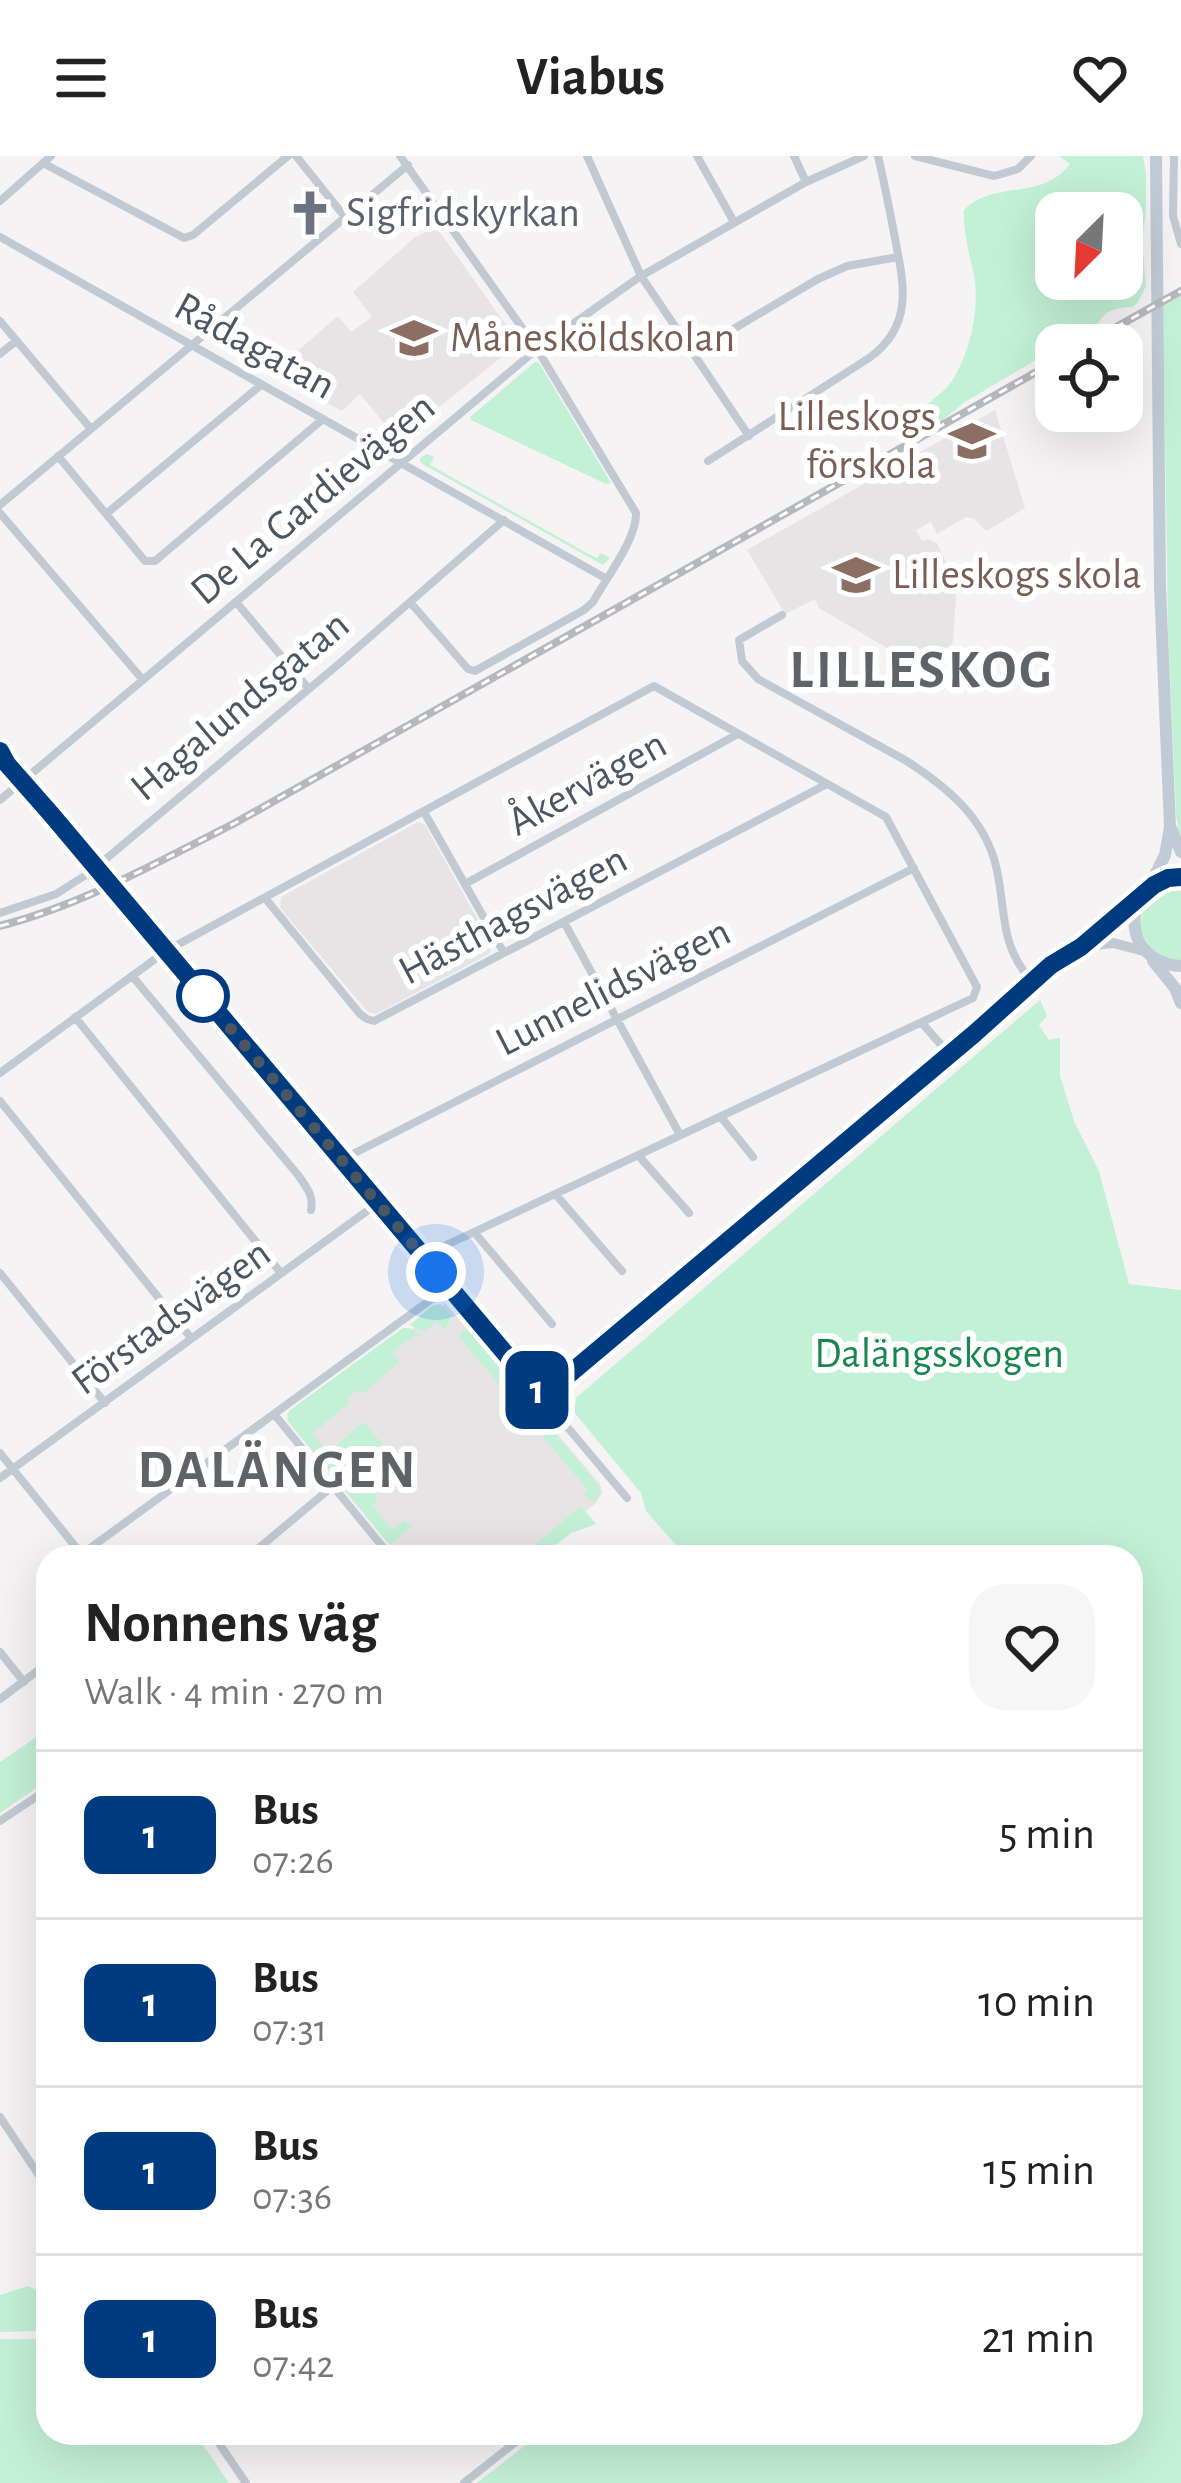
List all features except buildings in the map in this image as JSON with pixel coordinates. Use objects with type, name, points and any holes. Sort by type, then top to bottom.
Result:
[{"type":"main road","points":[[1156,156],[1160,567],[1171,827],[1161,867],[1135,911],[1134,927],[1181,1003]]},
{"type":"main road","points":[[1171,827],[1181,852]]},
{"type":"main road","points":[[1145,893],[1168,878],[1181,878]]},
{"type":"main road","points":[[1146,953],[1166,965],[1181,966]]},
{"type":"street","points":[[0,201],[47,159],[184,238],[292,156],[345,217]]},
{"type":"street","points":[[400,156],[537,349],[636,514],[633,534],[584,610],[472,671],[410,602]]},
{"type":"street","points":[[587,156],[641,276],[749,436]]},
{"type":"street","points":[[698,156],[734,222]]},
{"type":"street","points":[[794,156],[806,182]]},
{"type":"street","name":"De La Gardievägen","points":[[0,800],[537,349],[641,276],[806,182],[865,156]]},
{"type":"street","points":[[708,461],[869,358],[885,344],[898,322],[903,283],[878,156]]},
{"type":"street","points":[[915,156],[994,176],[1018,169],[1031,156]]},
{"type":"street","points":[[1174,156],[1173,216],[1181,244]]},
{"type":"street","points":[[143,680],[0,509],[408,165]]},
{"type":"street","name":"Rådagatan","points":[[0,237],[606,578]]},
{"type":"street","points":[[693,353],[818,278],[847,266],[898,257]]},
{"type":"street","points":[[0,321],[92,429]]},
{"type":"street","points":[[0,355],[16,341]]},
{"type":"street","points":[[106,514],[261,385]]},
{"type":"street","points":[[58,456],[150,562],[323,419]]},
{"type":"street","name":"Hagalundsgatan","points":[[0,913],[56,894],[96,867],[504,520]]},
{"type":"street","points":[[236,602],[309,688]]},
{"type":"street","points":[[782,615],[739,640],[742,661],[758,679],[916,767],[960,802],[992,853],[1007,939],[1032,982]]},
{"type":"street","points":[[0,1073],[166,951],[655,686],[886,817],[977,987],[973,998],[423,1257]]},
{"type":"street","name":"Åkervägen","points":[[465,884],[738,734]]},
{"type":"street","points":[[0,751],[3,762],[627,1498]]},
{"type":"street","name":"Hästhagsvägen","points":[[265,898],[371,1021],[826,784]]},
{"type":"street","points":[[424,812],[504,953]]},
{"type":"street","name":"Lunnelidsvägen","points":[[341,1160],[914,868]]},
{"type":"street","points":[[542,1397],[1051,965],[1081,947],[1145,893]]},
{"type":"street","points":[[564,922],[680,1135]]},
{"type":"street","points":[[1081,947],[1114,943],[1146,953]]},
{"type":"street","points":[[133,977],[298,1175],[310,1192],[311,1210]]},
{"type":"street","points":[[75,1017],[281,1274]]},
{"type":"street","points":[[922,1023],[950,1055]]},
{"type":"street","points":[[0,1101],[191,1338]]},
{"type":"street","points":[[721,1117],[754,1157]]},
{"type":"street","points":[[638,1155],[688,1214]]},
{"type":"street","points":[[557,1196],[622,1270]]},
{"type":"street","name":"Förstadsvägen","points":[[0,1478],[378,1203]]},
{"type":"street","points":[[474,1232],[552,1324]]},
{"type":"street","points":[[0,1274],[105,1402]]},
{"type":"street","points":[[98,1545],[448,1287]]},
{"type":"street","points":[[274,1414],[381,1545]]},
{"type":"street","points":[[0,1453],[74,1545]]},
{"type":"street","points":[[262,1545],[333,1486]]},
{"type":"street","points":[[0,1652],[24,1682]]},
{"type":"street","points":[[0,1699],[36,1672]]},
{"type":"street","points":[[0,1821],[36,1797]]},
{"type":"street","points":[[0,2117],[36,2171]]},
{"type":"street","points":[[220,2445],[246,2483]]},
{"type":"street","points":[[464,2483],[512,2445]]},
{"type":"shaded area","name":"Månesköldskolan","points":[[436,227],[519,343],[398,440],[360,394],[342,411],[297,387],[280,366],[338,316],[351,332],[372,317],[353,292],[414,238]]},
{"type":"shaded area","name":"Lilleskogs skola","points":[[995,410],[1025,508],[986,531],[966,517],[937,534],[931,522],[916,530],[922,541],[937,543],[956,594],[953,642],[933,675],[819,608],[815,599],[785,614],[747,550]]},
{"type":"shaded area","points":[[418,822],[425,825],[492,945],[489,954],[376,1014],[368,1012],[280,908],[281,897]]},
{"type":"shaded area","points":[[446,1303],[600,1484],[602,1493],[545,1545],[389,1545],[289,1423]]},
{"type":"green space","points":[[1059,156],[1143,156],[1146,211],[1143,234],[1143,192],[1035,192],[1035,300],[1138,302],[1106,313],[1097,324],[1035,324],[1035,360],[965,402],[938,424],[915,430],[913,425],[923,409],[955,376],[973,327],[976,287],[964,210],[990,195],[1058,176],[1070,164]]},
{"type":"green space","points":[[1181,293],[1181,835],[1168,632],[1163,303]]},
{"type":"green space","points":[[539,363],[611,483],[471,420]]},
{"type":"green space","points":[[434,457],[430,465],[583,551],[610,558],[603,565],[421,463],[420,458]]},
{"type":"green space","points":[[1181,882],[1181,962],[1154,954],[1139,929],[1145,900],[1168,883]]},
{"type":"green space","name":"Dalängsskogen","points":[[1040,1000],[1047,1016],[1039,1025],[1049,1040],[1060,1038],[1060,1076],[1074,1121],[1099,1171],[1129,1284],[1181,1290],[1181,2483],[477,2483],[526,2445],[1143,2445],[1143,1545],[675,1545],[646,1511],[641,1493],[574,1412],[576,1398]]},
{"type":"green space","points":[[440,1304],[452,1317],[445,1330],[437,1321],[424,1332],[410,1325],[432,1306]]},
{"type":"green space","points":[[403,1328],[421,1334],[392,1352],[399,1362],[363,1394],[358,1390],[346,1399],[349,1403],[312,1434],[328,1452],[364,1422],[383,1445],[346,1476],[362,1495],[370,1489],[378,1499],[372,1505],[392,1530],[405,1520],[411,1527],[390,1545],[287,1415]]},
{"type":"green space","points":[[464,1329],[599,1486],[594,1503],[459,1337]]},
{"type":"green space","points":[[581,1506],[596,1524],[571,1533],[556,1545],[535,1545]]},
{"type":"green space","points":[[36,1737],[36,1788],[0,1813],[0,1762]]},
{"type":"green space","points":[[28,2286],[36,2290],[36,2331],[0,2332],[0,2295]]},
{"type":"green space","points":[[0,2339],[36,2339],[36,2445],[203,2445],[229,2483],[0,2483]]},
{"type":"railway","points":[[1122,324],[1181,291]]},
{"type":"railway","points":[[0,926],[91,894],[235,823],[1035,373]]},
{"type":"bus line","name":"1","points":[[0,751],[542,1397],[1051,965],[1081,947],[1154,885],[1181,877]]},
{"type":"place","name":"Sigfridskyrkan","points":[[310,213]]},
{"type":"place","name":"Månesköldskolan","points":[[414,338]]},
{"type":"place","name":"Lilleskogs förskola","points":[[972,441]]},
{"type":"place","name":"Lilleskogs skola","points":[[856,575]]},
{"type":"district","name":"LILLESKOG","points":[[922,671]]},
{"type":"district","name":"DALÄNGEN","points":[[278,1471]]},
{"type":"route","points":[[203,996],[436,1272]]}]
